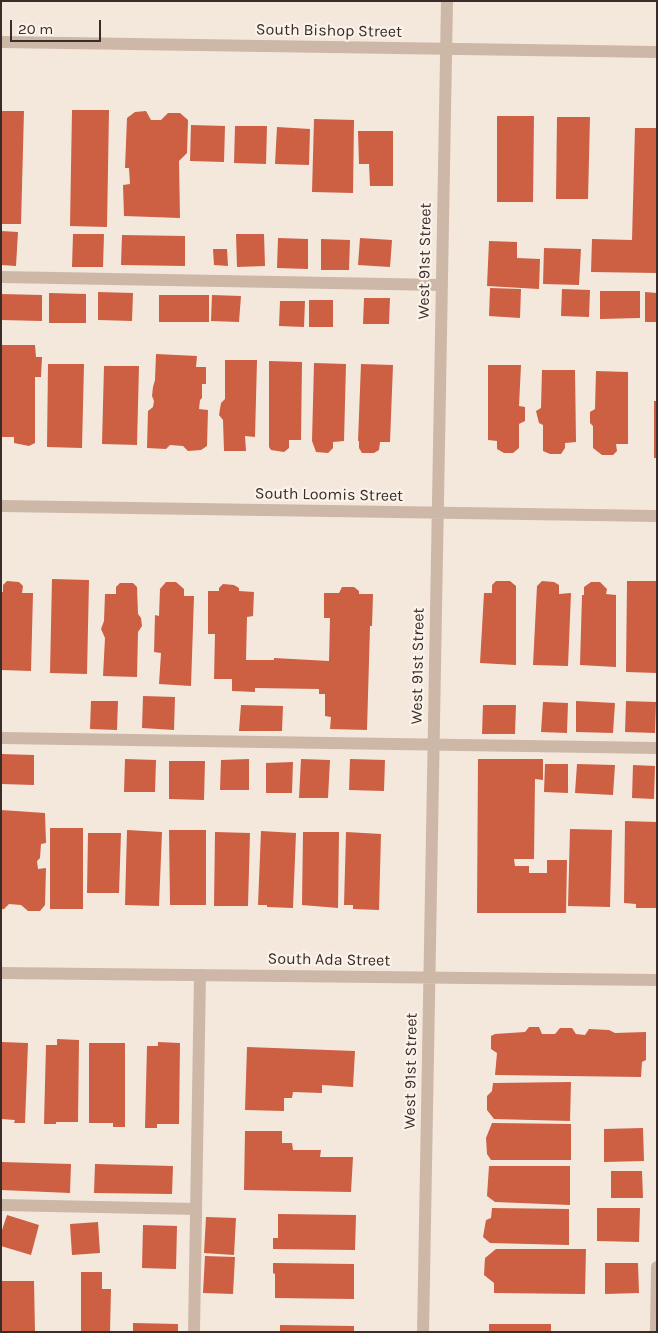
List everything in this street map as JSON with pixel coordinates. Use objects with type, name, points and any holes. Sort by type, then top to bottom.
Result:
[{"type":"street","name":"West 91st Street","points":[[423,1332],[432,746],[447,1]]},
{"type":"street","name":"South Bishop Street","points":[[1,42],[657,52]]},
{"type":"street","points":[[1,277],[441,285]]},
{"type":"street","name":"South Loomis Street","points":[[1,506],[657,516]]},
{"type":"street","points":[[1,738],[657,748]]},
{"type":"street","name":"South Ada Street","points":[[1,973],[657,980]]},
{"type":"street","points":[[194,1332],[200,975]]},
{"type":"street","points":[[1,1205],[196,1209]]},
{"type":"street","points":[[656,1332],[657,1267]]},
{"type":"building","points":[[72,110],[109,110],[107,227],[70,226]]},
{"type":"building","points":[[1,111],[24,111],[21,224],[1,224]]},
{"type":"building","points":[[146,111],[151,120],[161,120],[168,113],[180,113],[188,120],[187,153],[179,161],[180,218],[124,216],[123,185],[130,184],[129,168],[125,168],[127,118],[135,112]]},
{"type":"building","points":[[497,116],[534,116],[533,202],[497,202]]},
{"type":"building","points":[[557,117],[590,117],[588,199],[556,199]]},
{"type":"building","points":[[314,119],[354,120],[353,193],[312,192]]},
{"type":"building","points":[[191,125],[225,126],[224,162],[190,161]]},
{"type":"building","points":[[235,126],[267,126],[266,164],[234,163]]},
{"type":"building","points":[[277,127],[310,129],[309,165],[275,164]]},
{"type":"building","points":[[635,128],[657,128],[657,273],[591,272],[592,239],[632,240]]},
{"type":"building","points":[[358,131],[393,131],[393,186],[370,186],[369,164],[359,164]]},
{"type":"building","points":[[1,231],[18,232],[16,266],[1,265]]},
{"type":"building","points":[[73,234],[104,234],[103,267],[72,267]]},
{"type":"building","points":[[236,234],[264,234],[265,266],[237,267]]},
{"type":"building","points":[[122,235],[185,236],[185,266],[121,265]]},
{"type":"building","points":[[278,238],[308,239],[308,269],[277,268]]},
{"type":"building","points":[[360,238],[392,240],[390,267],[358,265]]},
{"type":"building","points":[[321,239],[350,240],[349,270],[321,270]]},
{"type":"building","points":[[489,241],[517,242],[517,258],[540,259],[539,289],[487,286]]},
{"type":"building","points":[[544,248],[581,249],[579,285],[543,284]]},
{"type":"building","points":[[213,249],[227,249],[228,266],[214,265]]},
{"type":"building","points":[[490,288],[521,289],[520,318],[489,316]]},
{"type":"building","points":[[562,289],[590,290],[589,317],[561,316]]},
{"type":"building","points":[[600,291],[640,291],[640,318],[600,319]]},
{"type":"building","points":[[98,292],[133,293],[132,321],[98,320]]},
{"type":"building","points":[[645,292],[657,293],[657,322],[645,322]]},
{"type":"building","points":[[49,293],[86,294],[86,323],[49,323]]},
{"type":"building","points":[[1,294],[42,295],[42,321],[1,320]]},
{"type":"building","points":[[159,295],[209,295],[209,322],[159,322]]},
{"type":"building","points":[[212,295],[241,296],[239,322],[211,321]]},
{"type":"building","points":[[364,298],[390,298],[389,324],[363,324]]},
{"type":"building","points":[[309,300],[333,300],[333,327],[309,327]]},
{"type":"building","points":[[280,301],[305,301],[304,327],[279,326]]},
{"type":"building","points":[[1,345],[35,345],[36,357],[42,357],[41,377],[35,377],[35,443],[29,446],[14,443],[14,437],[1,437]]},
{"type":"building","points":[[156,354],[197,356],[196,367],[206,367],[206,384],[202,384],[202,398],[199,409],[208,410],[207,446],[201,450],[188,451],[183,446],[170,445],[166,449],[147,448],[148,411],[153,407],[154,401],[152,396]]},
{"type":"building","points":[[225,360],[257,360],[255,437],[245,436],[246,451],[224,451],[223,420],[219,415],[221,403],[225,399]]},
{"type":"building","points":[[269,361],[302,362],[301,440],[289,440],[289,448],[284,452],[271,450],[269,447]]},
{"type":"building","points":[[314,363],[346,364],[344,441],[333,442],[333,448],[328,453],[316,452],[312,441]]},
{"type":"building","points":[[48,364],[84,364],[82,448],[47,447]]},
{"type":"building","points":[[361,364],[393,365],[390,442],[380,442],[379,450],[374,453],[362,453],[359,448]]},
{"type":"building","points":[[488,365],[521,365],[519,406],[525,407],[525,421],[519,424],[519,448],[513,453],[504,453],[497,449],[497,441],[488,440]]},
{"type":"building","points":[[104,366],[139,366],[137,445],[102,444]]},
{"type":"building","points":[[542,370],[575,370],[576,442],[565,443],[565,448],[561,454],[550,454],[543,451],[543,425],[539,423],[536,411],[541,408]]},
{"type":"building","points":[[596,371],[628,372],[628,444],[616,444],[617,451],[613,455],[602,455],[593,448],[593,426],[590,423],[590,412],[595,409]]},
{"type":"building","points":[[654,401],[657,401],[657,458],[654,458]]},
{"type":"building","points":[[52,579],[89,580],[87,674],[50,673]]},
{"type":"building","points":[[7,581],[19,582],[23,586],[22,593],[33,593],[31,671],[1,670],[1,592],[3,592],[3,585]]},
{"type":"building","points":[[496,581],[510,581],[516,586],[516,665],[480,663],[484,593],[492,593],[492,585]]},
{"type":"building","points":[[542,581],[554,582],[559,585],[559,594],[571,593],[568,666],[533,665],[537,586]]},
{"type":"building","points":[[627,581],[657,581],[657,673],[626,672]]},
{"type":"building","points":[[166,582],[176,582],[184,589],[184,596],[194,596],[191,686],[159,684],[161,653],[154,652],[155,615],[159,616],[160,589]]},
{"type":"building","points":[[591,582],[600,582],[607,589],[606,594],[616,595],[616,667],[580,665],[582,595],[584,595],[584,587]]},
{"type":"building","points":[[120,583],[133,583],[137,587],[138,614],[141,618],[142,626],[138,632],[137,677],[103,676],[105,638],[101,629],[104,621],[105,594],[116,594],[116,587]]},
{"type":"building","points":[[223,584],[234,585],[239,588],[239,591],[254,592],[253,616],[247,617],[246,660],[274,660],[274,658],[329,661],[330,618],[324,618],[324,593],[339,593],[342,587],[354,587],[359,591],[359,594],[373,594],[372,626],[370,626],[367,730],[330,729],[331,717],[325,716],[325,694],[319,694],[319,689],[255,688],[255,692],[232,691],[232,679],[214,679],[215,634],[208,634],[208,591],[219,591]]},
{"type":"building","points":[[143,696],[175,697],[174,730],[142,728]]},
{"type":"building","points":[[91,701],[118,701],[117,730],[90,729]]},
{"type":"building","points":[[576,701],[615,703],[613,733],[576,732]]},
{"type":"building","points":[[626,701],[656,702],[655,733],[625,732]]},
{"type":"building","points":[[543,702],[568,703],[567,733],[541,732]]},
{"type":"building","points":[[241,705],[283,706],[282,731],[239,731]]},
{"type":"building","points":[[483,705],[516,705],[515,734],[482,734]]},
{"type":"building","points":[[1,754],[34,755],[34,785],[1,784]]},
{"type":"building","points":[[125,759],[156,760],[155,792],[124,792]]},
{"type":"building","points":[[249,759],[249,790],[220,790],[221,760]]},
{"type":"building","points":[[301,759],[330,760],[328,798],[299,798]]},
{"type":"building","points":[[350,759],[385,760],[384,791],[349,790]]},
{"type":"building","points":[[478,759],[543,759],[543,780],[535,779],[534,859],[514,859],[515,866],[529,866],[529,873],[547,873],[547,860],[567,860],[566,913],[477,913]]},
{"type":"building","points":[[169,761],[205,761],[204,800],[169,799]]},
{"type":"building","points":[[293,762],[292,793],[266,793],[266,763]]},
{"type":"building","points":[[545,764],[568,764],[568,793],[544,792]]},
{"type":"building","points":[[577,764],[615,765],[613,795],[575,793]]},
{"type":"building","points":[[633,765],[655,766],[654,799],[632,798]]},
{"type":"building","points":[[1,810],[45,813],[46,843],[41,844],[40,858],[37,861],[38,869],[46,868],[45,905],[40,911],[28,911],[21,905],[9,904],[4,909],[1,909]]},
{"type":"building","points":[[625,821],[657,822],[656,908],[636,908],[636,904],[624,903]]},
{"type":"building","points":[[50,828],[83,828],[83,909],[50,909]]},
{"type":"building","points":[[570,829],[612,830],[610,907],[568,906]]},
{"type":"building","points":[[127,830],[162,832],[159,906],[125,905]]},
{"type":"building","points":[[169,830],[206,830],[206,905],[170,905]]},
{"type":"building","points":[[261,831],[296,833],[293,908],[258,905]]},
{"type":"building","points":[[215,832],[250,833],[248,906],[214,906]]},
{"type":"building","points":[[303,832],[339,832],[338,908],[302,905]]},
{"type":"building","points":[[346,832],[381,834],[379,910],[353,909],[353,905],[344,905]]},
{"type":"building","points":[[88,833],[121,833],[119,893],[87,893]]},
{"type":"building","points":[[529,1027],[539,1027],[542,1034],[555,1034],[560,1028],[572,1028],[576,1034],[585,1035],[589,1029],[609,1030],[615,1033],[646,1032],[646,1060],[642,1062],[641,1077],[495,1075],[497,1053],[491,1049],[491,1036],[495,1034],[525,1032]]},
{"type":"building","points":[[57,1039],[79,1040],[78,1122],[44,1124],[46,1045],[57,1045]]},
{"type":"building","points":[[1,1042],[28,1043],[25,1123],[14,1123],[15,1120],[1,1119]]},
{"type":"building","points":[[158,1042],[180,1043],[179,1124],[157,1124],[157,1128],[145,1128],[147,1046],[158,1046]]},
{"type":"building","points":[[89,1043],[125,1043],[125,1127],[113,1127],[113,1123],[89,1123]]},
{"type":"building","points":[[247,1047],[355,1051],[353,1087],[322,1085],[322,1093],[293,1092],[292,1098],[284,1098],[284,1111],[245,1110]]},
{"type":"building","points":[[571,1082],[570,1121],[494,1119],[487,1110],[487,1096],[492,1091],[493,1083]]},
{"type":"building","points":[[492,1123],[571,1124],[571,1160],[491,1160],[487,1154],[486,1138]]},
{"type":"building","points":[[643,1128],[644,1161],[604,1162],[604,1129]]},
{"type":"building","points":[[245,1131],[282,1131],[282,1143],[292,1143],[293,1150],[321,1150],[320,1157],[353,1157],[351,1192],[244,1190]]},
{"type":"building","points":[[1,1162],[71,1164],[70,1193],[1,1190]]},
{"type":"building","points":[[95,1164],[173,1166],[172,1194],[94,1193]]},
{"type":"building","points":[[489,1166],[570,1166],[570,1205],[495,1202],[487,1196]]},
{"type":"building","points":[[611,1171],[642,1171],[643,1198],[611,1198]]},
{"type":"building","points":[[492,1208],[569,1209],[569,1245],[490,1243],[483,1237],[486,1220],[491,1218]]},
{"type":"building","points":[[597,1208],[640,1208],[639,1242],[597,1241]]},
{"type":"building","points":[[278,1214],[356,1215],[355,1250],[273,1249],[273,1238],[278,1238]]},
{"type":"building","points":[[7,1215],[39,1225],[31,1255],[1,1246],[1,1233]]},
{"type":"building","points":[[206,1217],[236,1218],[234,1255],[204,1253]]},
{"type":"building","points":[[98,1222],[100,1253],[72,1255],[70,1224]]},
{"type":"building","points":[[143,1225],[177,1226],[176,1269],[142,1268]]},
{"type":"building","points":[[496,1249],[586,1249],[585,1294],[494,1293],[494,1283],[484,1275],[485,1258]]},
{"type":"building","points":[[205,1256],[235,1257],[233,1294],[203,1293]]},
{"type":"building","points":[[273,1263],[354,1264],[354,1299],[275,1298]]},
{"type":"building","points":[[605,1263],[638,1263],[639,1293],[605,1294]]},
{"type":"building","points":[[81,1272],[102,1272],[102,1289],[111,1289],[110,1332],[81,1332]]},
{"type":"building","points":[[1,1281],[34,1281],[35,1332],[1,1332]]},
{"type":"building","points":[[133,1323],[178,1324],[178,1332],[133,1332]]},
{"type":"building","points":[[489,1324],[551,1324],[551,1332],[489,1332]]},
{"type":"building","points":[[280,1325],[354,1326],[354,1332],[280,1332]]}]
